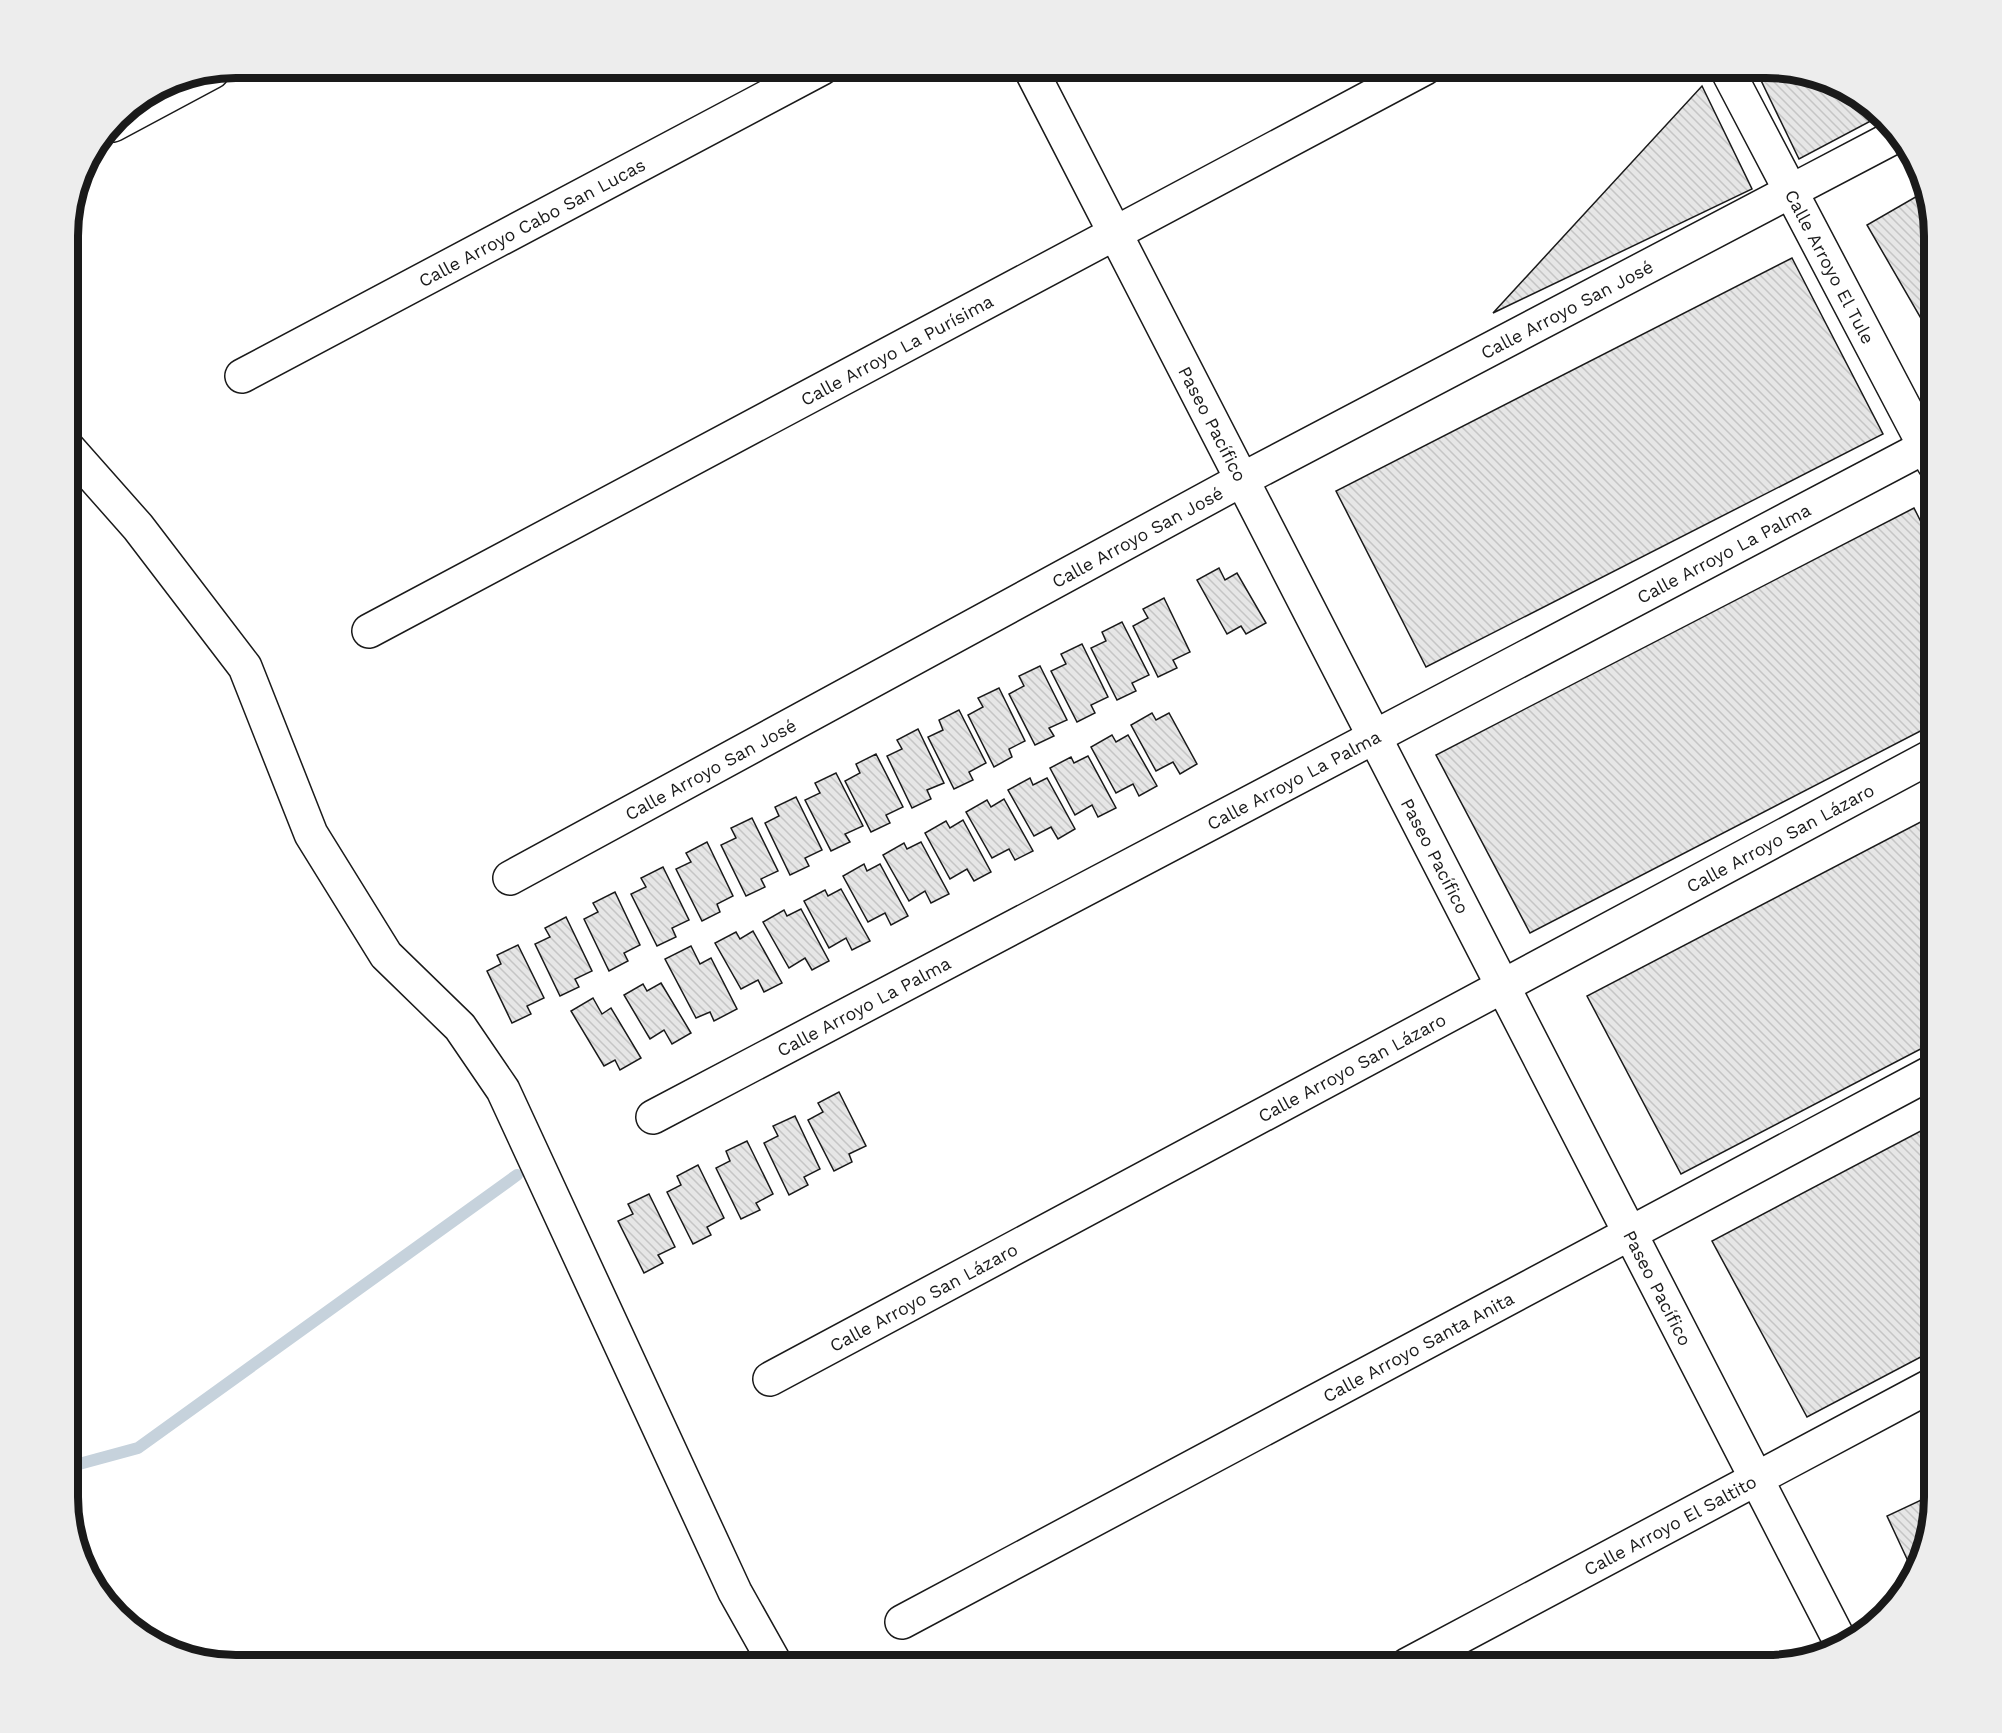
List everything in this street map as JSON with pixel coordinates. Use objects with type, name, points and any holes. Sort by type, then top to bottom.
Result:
[{"type":"street","name":"Calle Arroyo Cabo San Lucas","points":[[242,376],[803,78]]},
{"type":"street","name":"Paseo Pacífico","points":[[1035,78],[1838,1638]]},
{"type":"street","name":"Calle Arroyo La Purísima","points":[[369,631],[1406,78]]},
{"type":"street","name":"Calle Arroyo El Tule","points":[[1731,78],[1924,436]]},
{"type":"street","points":[[141,110],[187,86]]},
{"type":"street","name":"Calle Arroyo San José","points":[[510,878],[1243,479],[1890,139]]},
{"type":"street","name":"Calle Arroyo La Palma","points":[[653,1117],[1375,736],[1924,455]]},
{"type":"street","points":[[78,459],[138,527],[245,667],[311,834],[386,955],[460,1027],[502,1090],[735,1592],[770,1655]]},
{"type":"street","name":"Calle Arroyo San Lázaro","points":[[770,1379],[1924,761]]},
{"type":"street","name":"Calle Arroyo Santa Anita","points":[[902,1622],[1924,1077]]},
{"type":"street","name":"Calle Arroyo El Saltito","points":[[1426,1655],[1924,1390]]},
{"type":"building","points":[[1760,78],[1797,81],[1827,90],[1854,105],[1873,120],[1799,159]]},
{"type":"building","points":[[1702,86],[1752,189],[1493,313]]},
{"type":"building","points":[[1919,195],[1924,225],[1924,324],[1867,225]]},
{"type":"building","points":[[1792,258],[1883,434],[1426,667],[1336,491]]},
{"type":"building","points":[[1914,508],[1924,528],[1924,729],[1530,933],[1436,755]]},
{"type":"building","points":[[1219,568],[1225,580],[1237,573],[1266,623],[1246,634],[1241,626],[1227,634],[1197,580]]},
{"type":"building","points":[[1164,598],[1190,652],[1173,660],[1177,668],[1158,677],[1133,626],[1148,618],[1143,609]]},
{"type":"building","points":[[1122,622],[1149,675],[1132,683],[1136,691],[1117,700],[1091,648],[1106,641],[1102,632]]},
{"type":"building","points":[[1082,644],[1108,697],[1091,705],[1095,713],[1077,722],[1051,671],[1066,664],[1061,654]]},
{"type":"building","points":[[1040,666],[1067,720],[1049,728],[1054,736],[1035,745],[1009,694],[1024,686],[1019,676]]},
{"type":"building","points":[[999,688],[1025,741],[1009,749],[1012,757],[994,767],[968,715],[983,707],[978,698]]},
{"type":"building","points":[[959,710],[986,763],[969,772],[973,780],[954,789],[928,737],[943,730],[939,720]]},
{"type":"building","points":[[1152,713],[1156,720],[1169,713],[1197,764],[1180,774],[1173,762],[1156,771],[1131,725]]},
{"type":"building","points":[[918,729],[944,783],[927,790],[931,799],[912,808],[887,756],[902,749],[897,740]]},
{"type":"building","points":[[1112,735],[1116,742],[1128,735],[1157,786],[1139,796],[1133,784],[1116,793],[1091,747]]},
{"type":"building","points":[[876,754],[903,807],[886,815],[890,823],[871,832],[845,781],[860,773],[856,764]]},
{"type":"building","points":[[1088,756],[1116,808],[1098,817],[1092,805],[1075,815],[1050,768],[1071,757],[1074,763]]},
{"type":"building","points":[[836,773],[863,826],[845,834],[850,842],[831,851],[805,800],[820,793],[815,783]]},
{"type":"building","points":[[1030,778],[1033,785],[1047,778],[1075,829],[1058,839],[1051,827],[1034,836],[1008,790]]},
{"type":"building","points":[[796,797],[822,850],[805,858],[809,866],[790,875],[765,823],[779,816],[775,807]]},
{"type":"building","points":[[1004,799],[1033,851],[1015,860],[1009,849],[992,858],[966,812],[987,800],[991,807]]},
{"type":"building","points":[[752,818],[778,871],[761,879],[765,887],[746,896],[721,845],[736,838],[731,828]]},
{"type":"building","points":[[963,820],[991,872],[974,881],[967,869],[950,879],[925,833],[946,821],[950,828]]},
{"type":"building","points":[[1924,820],[1924,1047],[1681,1174],[1587,996]]},
{"type":"building","points":[[707,842],[733,896],[717,904],[720,912],[702,921],[676,869],[691,862],[686,853]]},
{"type":"building","points":[[921,842],[949,894],[931,903],[925,891],[909,901],[883,855],[904,843],[907,849]]},
{"type":"building","points":[[864,864],[867,871],[880,864],[908,916],[891,925],[885,913],[868,922],[843,876]]},
{"type":"building","points":[[663,867],[689,920],[672,928],[676,937],[657,946],[631,894],[646,887],[641,878]]},
{"type":"building","points":[[841,889],[870,941],[852,950],[846,938],[829,948],[804,901],[825,890],[828,896]]},
{"type":"building","points":[[615,892],[640,945],[624,953],[628,961],[609,971],[584,919],[598,912],[593,903]]},
{"type":"building","points":[[801,909],[829,961],[812,970],[805,958],[789,968],[763,922],[784,910],[787,916]]},
{"type":"building","points":[[566,917],[592,971],[575,979],[579,987],[560,996],[535,944],[550,937],[545,928]]},
{"type":"building","points":[[753,931],[782,983],[764,992],[758,980],[741,989],[715,943],[736,932],[740,939]]},
{"type":"building","points":[[518,945],[544,998],[527,1006],[531,1014],[512,1023],[487,971],[501,964],[497,955]]},
{"type":"building","points":[[691,946],[700,964],[711,958],[737,1009],[714,1021],[710,1012],[696,1018],[665,959]]},
{"type":"building","points":[[661,983],[691,1033],[672,1044],[664,1030],[650,1039],[624,995],[643,984],[647,991]]},
{"type":"building","points":[[593,998],[602,1014],[611,1008],[641,1058],[620,1070],[615,1060],[604,1066],[571,1011]]},
{"type":"building","points":[[839,1092],[866,1146],[849,1154],[852,1162],[834,1171],[808,1120],[823,1112],[818,1103]]},
{"type":"building","points":[[795,1116],[820,1169],[804,1177],[808,1185],[789,1195],[764,1143],[778,1136],[773,1126]]},
{"type":"building","points":[[1924,1129],[1924,1355],[1807,1417],[1712,1241]]},
{"type":"building","points":[[747,1141],[773,1194],[756,1203],[760,1210],[741,1219],[716,1168],[730,1161],[726,1151]]},
{"type":"building","points":[[698,1165],[724,1218],[707,1227],[711,1235],[693,1244],[667,1192],[681,1185],[677,1176]]},
{"type":"building","points":[[649,1194],[675,1247],[658,1255],[663,1263],[644,1273],[618,1221],[633,1214],[628,1204]]},
{"type":"building","points":[[1924,1499],[1921,1528],[1909,1564],[1887,1516]]},
{"type":"waterway","points":[[78,1464],[138,1448],[517,1175]]}]
